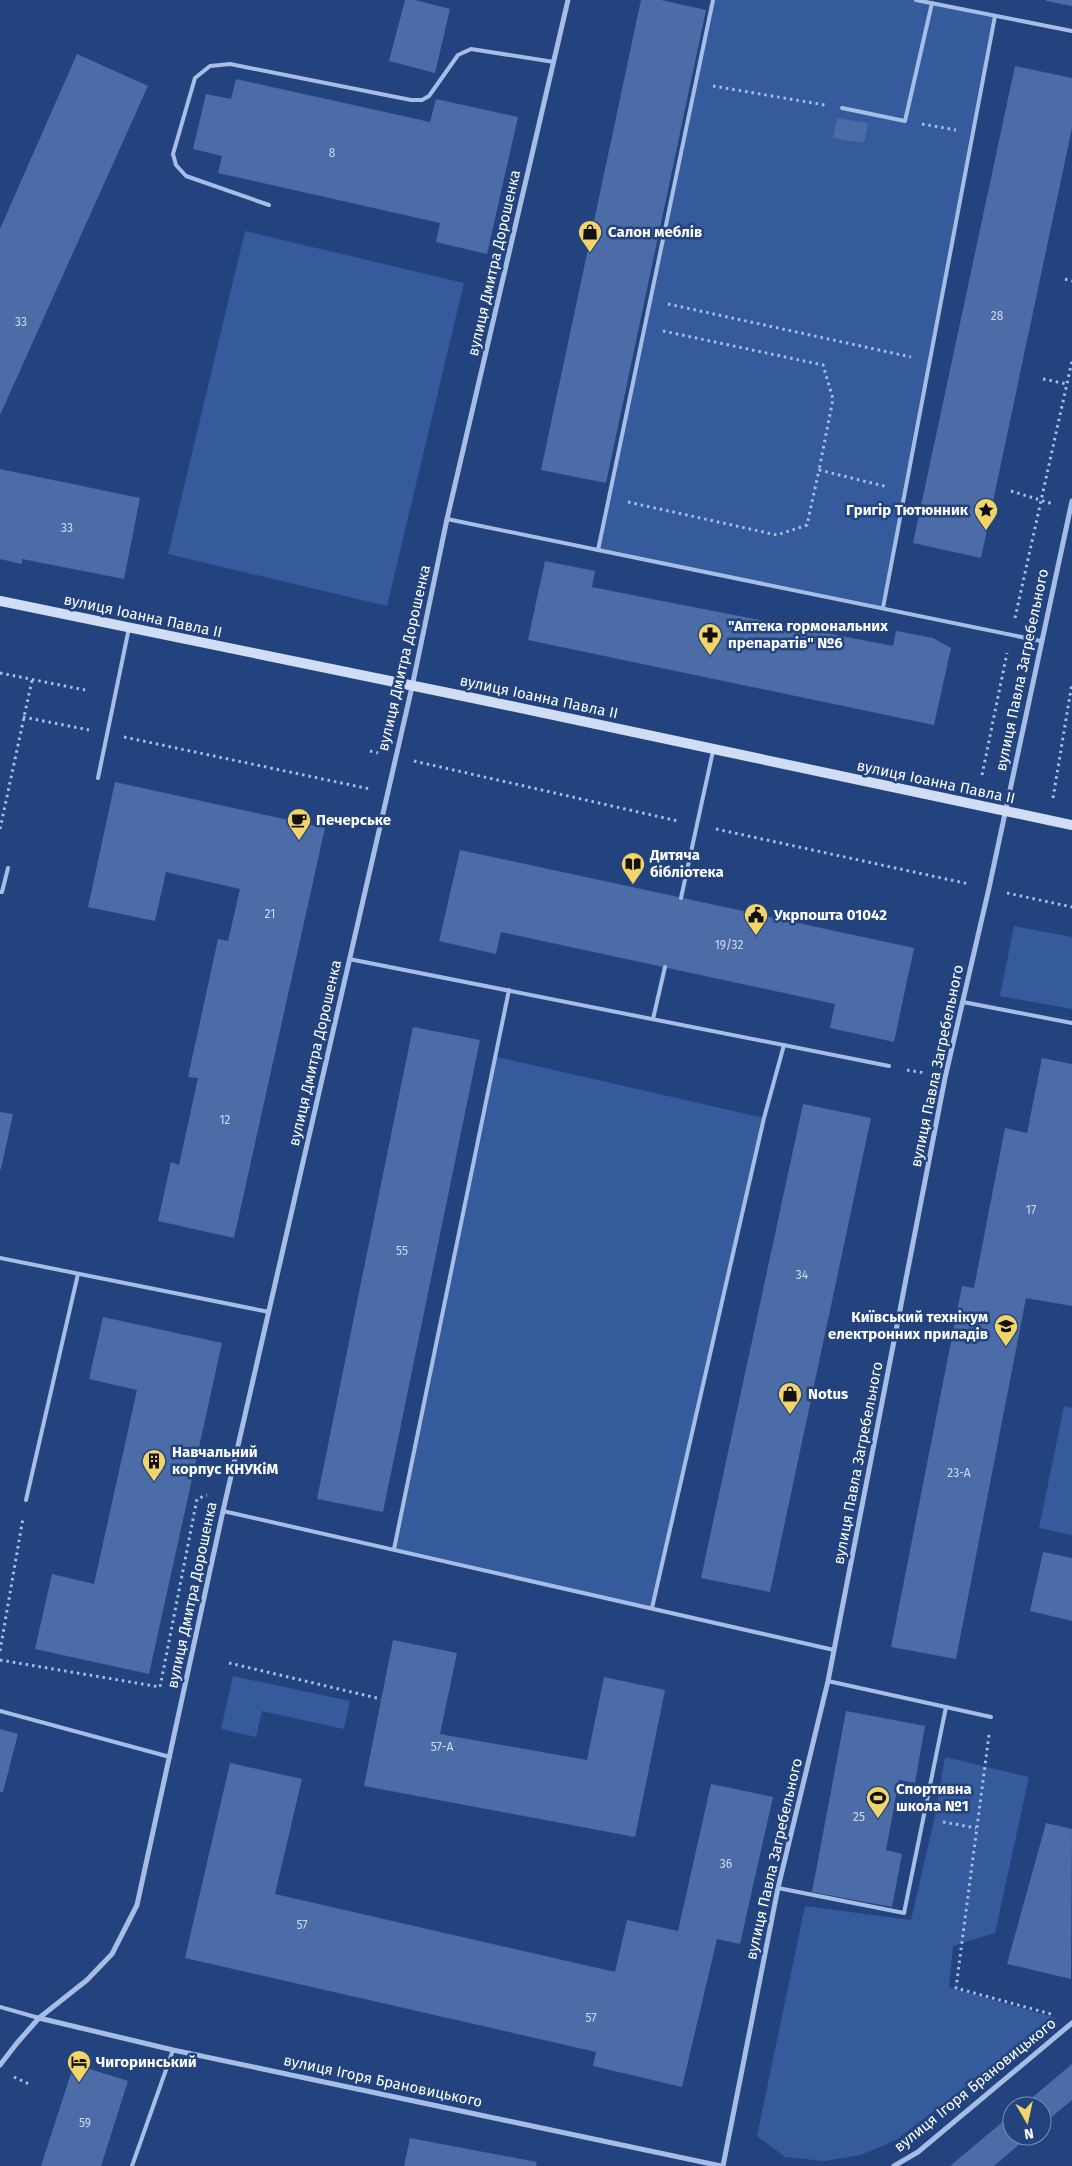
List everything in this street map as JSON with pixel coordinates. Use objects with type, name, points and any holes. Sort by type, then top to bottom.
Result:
[{"type":"street","name":"вулиця Дмитра Дорошенка","points":[[0,2065],[16,2043],[39,2018],[87,1980],[112,1954],[138,1905],[223,1511],[412,687],[447,519],[568,0]]},
{"type":"street","name":"вулиця Павла Загребельного","points":[[722,2166],[778,1888],[828,1681],[945,1078],[989,888],[1072,501]]},
{"type":"street","name":"вулиця Іоанна Павла II","points":[[0,601],[1072,825]]},
{"type":"street","name":"вулиця Ігоря Брановицького","points":[[39,2018],[173,2050],[722,2166]]},
{"type":"street","name":"вулиця Ігоря Брановицького","points":[[894,2166],[918,2152],[1072,2023]]},
{"type":"lane","points":[[598,550],[712,0]]},
{"type":"lane","points":[[916,0],[1072,31]]},
{"type":"lane","points":[[842,108],[905,121],[932,4]]},
{"type":"lane","points":[[883,608],[995,16]]},
{"type":"lane","points":[[269,205],[186,176],[176,166],[173,154],[196,78],[210,66],[230,64],[411,100],[422,100],[429,96],[458,55],[464,50],[471,48],[554,62]]},
{"type":"lane","points":[[447,519],[1041,641]]},
{"type":"lane","points":[[98,778],[129,628]]},
{"type":"lane","points":[[681,898],[714,749]]},
{"type":"lane","points":[[0,892],[2,892],[8,868]]},
{"type":"lane","points":[[349,959],[890,1066]]},
{"type":"lane","points":[[653,1019],[664,967]]},
{"type":"lane","points":[[394,1549],[509,990]]},
{"type":"lane","points":[[963,1002],[1072,1023]]},
{"type":"lane","points":[[652,1608],[764,1118],[784,1045]]},
{"type":"lane","points":[[0,1258],[269,1312]]},
{"type":"lane","points":[[26,1500],[78,1274]]},
{"type":"lane","points":[[223,1511],[834,1650]]},
{"type":"lane","points":[[828,1681],[992,1717]]},
{"type":"lane","points":[[778,1888],[904,1913],[946,1706]]},
{"type":"lane","points":[[0,1711],[170,1757]]},
{"type":"lane","points":[[0,2007],[39,2018]]},
{"type":"lane","points":[[132,2166],[173,2050]]},
{"type":"path","points":[[695,83],[842,108]]},
{"type":"path","points":[[905,121],[973,133]]},
{"type":"path","points":[[1065,279],[1072,281]]},
{"type":"path","points":[[650,300],[931,361]]},
{"type":"path","points":[[609,498],[777,536],[807,525],[819,470],[833,398],[823,365],[644,327]]},
{"type":"path","points":[[982,775],[1072,361]]},
{"type":"path","points":[[1043,379],[1067,384]]},
{"type":"path","points":[[819,470],[906,491]]},
{"type":"path","points":[[1011,491],[1070,508]]},
{"type":"path","points":[[0,673],[85,690]]},
{"type":"path","points":[[0,829],[32,680]]},
{"type":"path","points":[[1053,822],[1052,791],[1072,683]]},
{"type":"path","points":[[23,717],[387,793]]},
{"type":"path","points":[[989,888],[1072,907]]},
{"type":"path","points":[[890,1066],[945,1078]]},
{"type":"path","points":[[0,1660],[160,1687],[197,1499],[210,1494]]},
{"type":"path","points":[[0,1651],[26,1500]]},
{"type":"path","points":[[229,1663],[381,1699]]},
{"type":"path","points":[[992,1717],[956,1988],[1053,2014]]},
{"type":"path","points":[[950,1823],[976,1828]]},
{"type":"shaded area","points":[[713,0],[919,0],[995,16],[883,608],[598,550]]},
{"type":"shaded area","points":[[245,231],[464,283],[387,606],[168,554]]},
{"type":"shaded area","points":[[1014,926],[1072,937],[1072,1009],[1000,996]]},
{"type":"shaded area","points":[[497,1057],[764,1118],[652,1608],[394,1549]]},
{"type":"shaded area","points":[[1064,1406],[1072,1408],[1072,1535],[1039,1528]]},
{"type":"shaded area","points":[[233,1676],[350,1701],[344,1729],[262,1711],[256,1737],[221,1729]]},
{"type":"shaded area","points":[[945,1757],[1029,1777],[995,1933],[953,1946],[949,1987],[1056,2018],[896,2140],[861,2155],[824,2161],[785,2157],[757,2136],[805,1906],[911,1920],[935,1816]]},
{"type":"building","points":[[405,0],[415,0],[450,9],[435,73],[389,61]]},
{"type":"building","points":[[641,0],[661,0],[706,10],[606,483],[541,470]]},
{"type":"building","points":[[1072,0],[1072,6],[1046,1]]},
{"type":"building","points":[[77,54],[148,86],[0,415],[0,229]]},
{"type":"building","points":[[1015,66],[1072,78],[1072,128],[981,558],[913,543]]},
{"type":"building","points":[[236,79],[430,122],[436,99],[518,117],[487,254],[436,242],[440,223],[218,173],[222,156],[193,149],[206,94],[231,99]]},
{"type":"building","points":[[837,118],[868,123],[864,143],[833,138]]},
{"type":"building","points":[[0,469],[140,498],[124,579],[22,559],[22,564],[0,559]]},
{"type":"building","points":[[545,561],[595,571],[592,587],[657,600],[893,646],[896,631],[933,638],[951,648],[934,725],[528,640]]},
{"type":"building","points":[[115,782],[325,828],[234,1238],[158,1221],[171,1162],[179,1165],[198,1078],[188,1077],[218,939],[228,941],[240,889],[166,872],[155,921],[88,907]]},
{"type":"building","points":[[460,850],[914,948],[894,1042],[830,1028],[835,1004],[501,932],[496,954],[439,941]]},
{"type":"building","points":[[413,1027],[480,1040],[383,1512],[317,1499]]},
{"type":"building","points":[[1042,1058],[1072,1064],[1072,1306],[1026,1298],[956,1659],[891,1647],[962,1286],[974,1288],[1005,1128],[1027,1133]]},
{"type":"building","points":[[803,1104],[871,1118],[770,1592],[701,1578]]},
{"type":"building","points":[[0,1112],[13,1114],[1,1169],[0,1169]]},
{"type":"building","name":"Навчальний корпус КНУКіМ","points":[[103,1317],[222,1343],[149,1674],[35,1649],[52,1574],[94,1584],[137,1390],[89,1379]]},
{"type":"building","points":[[1043,1552],[1072,1558],[1072,1621],[1030,1611]]},
{"type":"building","points":[[393,1640],[457,1653],[440,1734],[587,1760],[604,1677],[665,1690],[635,1837],[364,1786]]},
{"type":"building","points":[[846,1711],[925,1726],[915,1783],[899,1780],[886,1850],[902,1854],[892,1907],[812,1892]]},
{"type":"building","points":[[0,1729],[18,1734],[3,1792],[0,1792]]},
{"type":"building","points":[[230,1763],[302,1779],[275,1894],[615,1972],[627,1920],[678,1931],[711,1784],[773,1797],[740,1944],[717,1939],[682,2087],[593,2066],[596,2052],[185,1958]]},
{"type":"building","points":[[1046,1823],[1072,1829],[1071,1979],[1007,1964]]},
{"type":"building","points":[[74,2064],[128,2081],[101,2166],[41,2166]]},
{"type":"building","points":[[1072,2064],[1072,2100],[1052,2117],[1052,2096],[1034,2096]]},
{"type":"building","points":[[1002,2122],[1002,2146],[1017,2146],[994,2166],[950,2166]]},
{"type":"building","points":[[410,2138],[537,2162],[536,2166],[404,2166]]},
{"type":"place","name":"Салон меблів","points":[[590,253]]},
{"type":"place","name":"Григір Тютюнник","points":[[986,531]]},
{"type":"place","name":"\"Аптека гормональних препаратів\" №6","points":[[710,656]]},
{"type":"place","name":"Печерське","points":[[299,841]]},
{"type":"place","name":"Дитяча бібліотека","points":[[633,885]]},
{"type":"place","name":"Укрпошта 01042","points":[[756,936]]},
{"type":"place","name":"Київський технікум електронних приладів","points":[[1006,1347]]},
{"type":"place","name":"Notus","points":[[790,1415]]},
{"type":"place","name":"Навчальний корпус КНУКіМ","points":[[154,1482]]},
{"type":"place","name":"Спортивна школа №1","points":[[878,1819]]},
{"type":"place","name":"Чигоринський","points":[[79,2083]]}]
